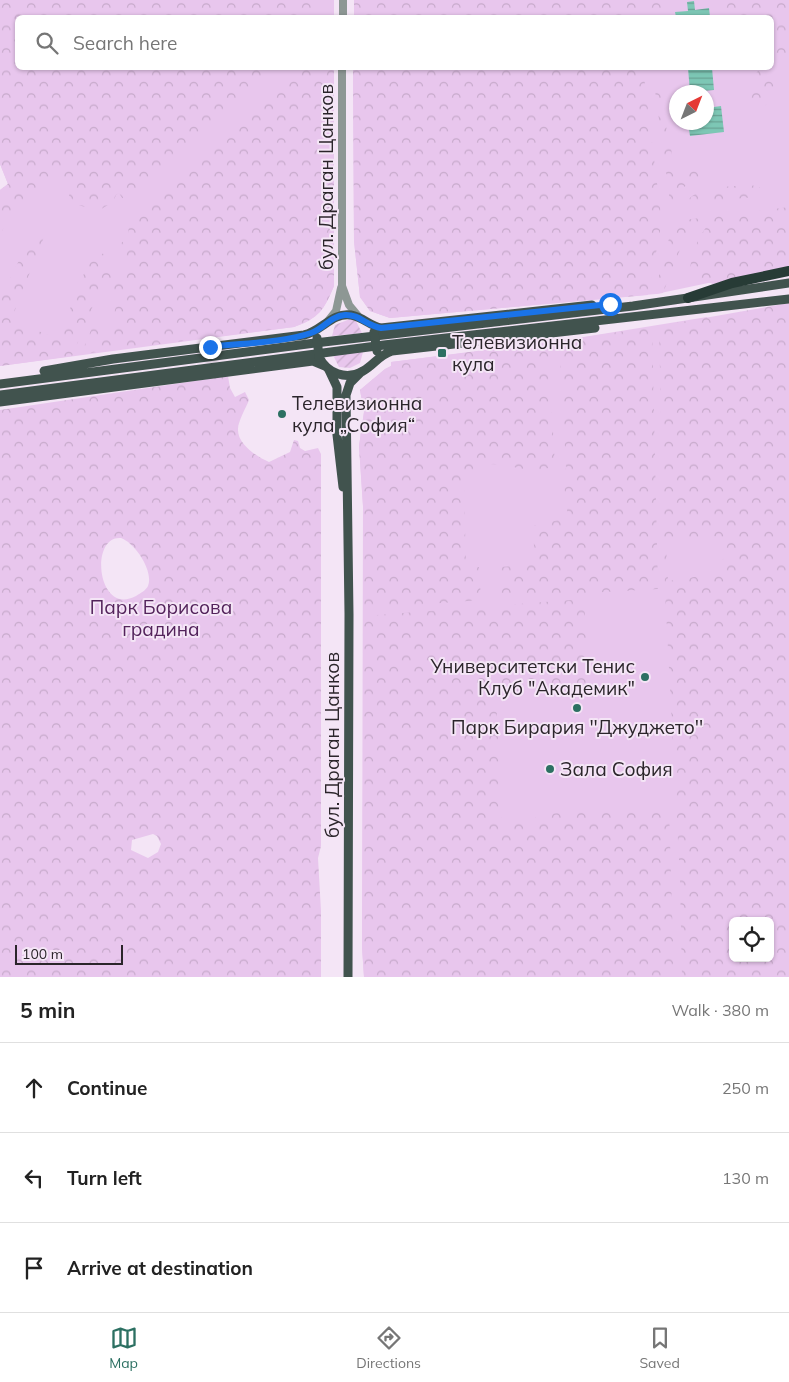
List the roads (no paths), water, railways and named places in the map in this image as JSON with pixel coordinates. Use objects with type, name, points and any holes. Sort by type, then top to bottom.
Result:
[{"type":"highway","points":[[688,298],[732,283],[789,271]]},
{"type":"main road","points":[[1,380],[633,306],[789,283]]},
{"type":"main road","points":[[2,400],[384,344],[634,318],[789,299]]},
{"type":"main road","points":[[1,380],[113,359],[298,336],[314,332],[344,315],[381,328],[551,309],[610,304],[633,306]]},
{"type":"main road","points":[[2,400],[312,361],[346,375],[361,372],[384,354],[392,351],[552,334],[614,325],[634,318]]},
{"type":"main road","points":[[364,321],[374,332],[377,351],[369,366]]},
{"type":"main road","points":[[326,324],[317,338],[319,357],[327,368]]},
{"type":"main road","name":"бул. Драган Цанков","points":[[327,368],[337,387],[338,453],[347,512]]},
{"type":"main road","name":"бул. Драган Цанков","points":[[348,977],[346,395],[350,383],[361,372]]},
{"type":"street","points":[[343,0],[343,15]]},
{"type":"street","name":"бул. Драган Цанков","points":[[326,324],[336,311],[342,286],[342,70]]},
{"type":"street","name":"бул. Драган Цанков","points":[[342,286],[351,310],[364,321]]},
{"type":"place","name":"Телевизионна кула","points":[[442,353]]},
{"type":"place","name":"Телевизионна кула „София“","points":[[282,414]]},
{"type":"place","name":"Университетски Тенис Клуб \"Академик\"","points":[[645,677]]},
{"type":"place","name":"Парк Бирария ''Джуджето''","points":[[577,708]]},
{"type":"place","name":"Зала София","points":[[550,769]]},
{"type":"park label","name":"Парк Борисова градина","points":[[161,618]]}]
